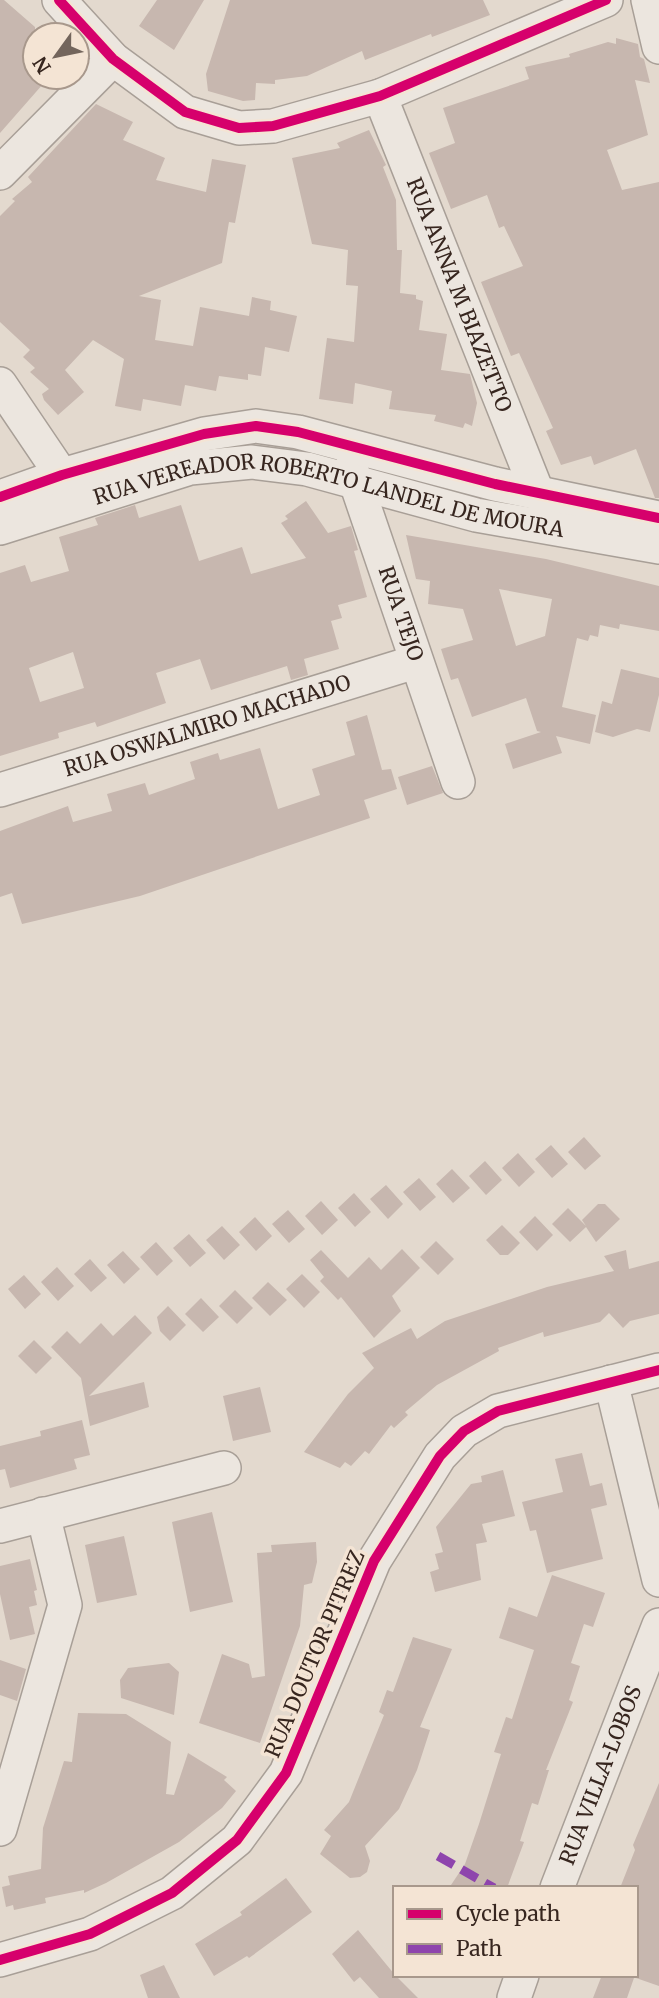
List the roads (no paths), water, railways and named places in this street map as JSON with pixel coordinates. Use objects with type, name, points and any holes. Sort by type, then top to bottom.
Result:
[{"type":"street","points":[[59,0],[113,59],[185,113],[239,128],[273,126],[380,96],[606,0]]},
{"type":"street","points":[[648,0],[659,47]]},
{"type":"street","points":[[0,173],[113,59]]},
{"type":"street","name":"RUA ANNA M BIAZETTO","points":[[380,96],[538,494]]},
{"type":"street","points":[[0,384],[71,488]]},
{"type":"street","name":"RUA VEREADOR ROBERTO LANDEL DE MOURA","points":[[0,528],[71,488],[204,434],[256,426],[298,432],[538,494],[659,518]]},
{"type":"street","name":"RUA TEJO","points":[[344,445],[415,662],[458,782]]},
{"type":"street","name":"RUA VEREADOR ROBERTO LANDEL DE MOURA","points":[[0,497],[190,468],[252,462],[307,469],[476,515],[659,547]]},
{"type":"street","name":"RUA OSWALMIRO MACHADO","points":[[0,790],[415,662]]},
{"type":"street","name":"RUA DOUTOR PITREZ","points":[[0,1960],[90,1934],[161,1899],[237,1840],[286,1773],[374,1561],[440,1456],[464,1431],[498,1411],[659,1370]]},
{"type":"street","points":[[611,1382],[659,1580]]},
{"type":"street","points":[[0,1527],[224,1468]]},
{"type":"street","points":[[0,1829],[65,1605],[43,1514]]},
{"type":"street","name":"RUA VILLA-LOBOS","points":[[558,1886],[659,1625]]},
{"type":"street","points":[[514,1998],[522,1977]]}]
